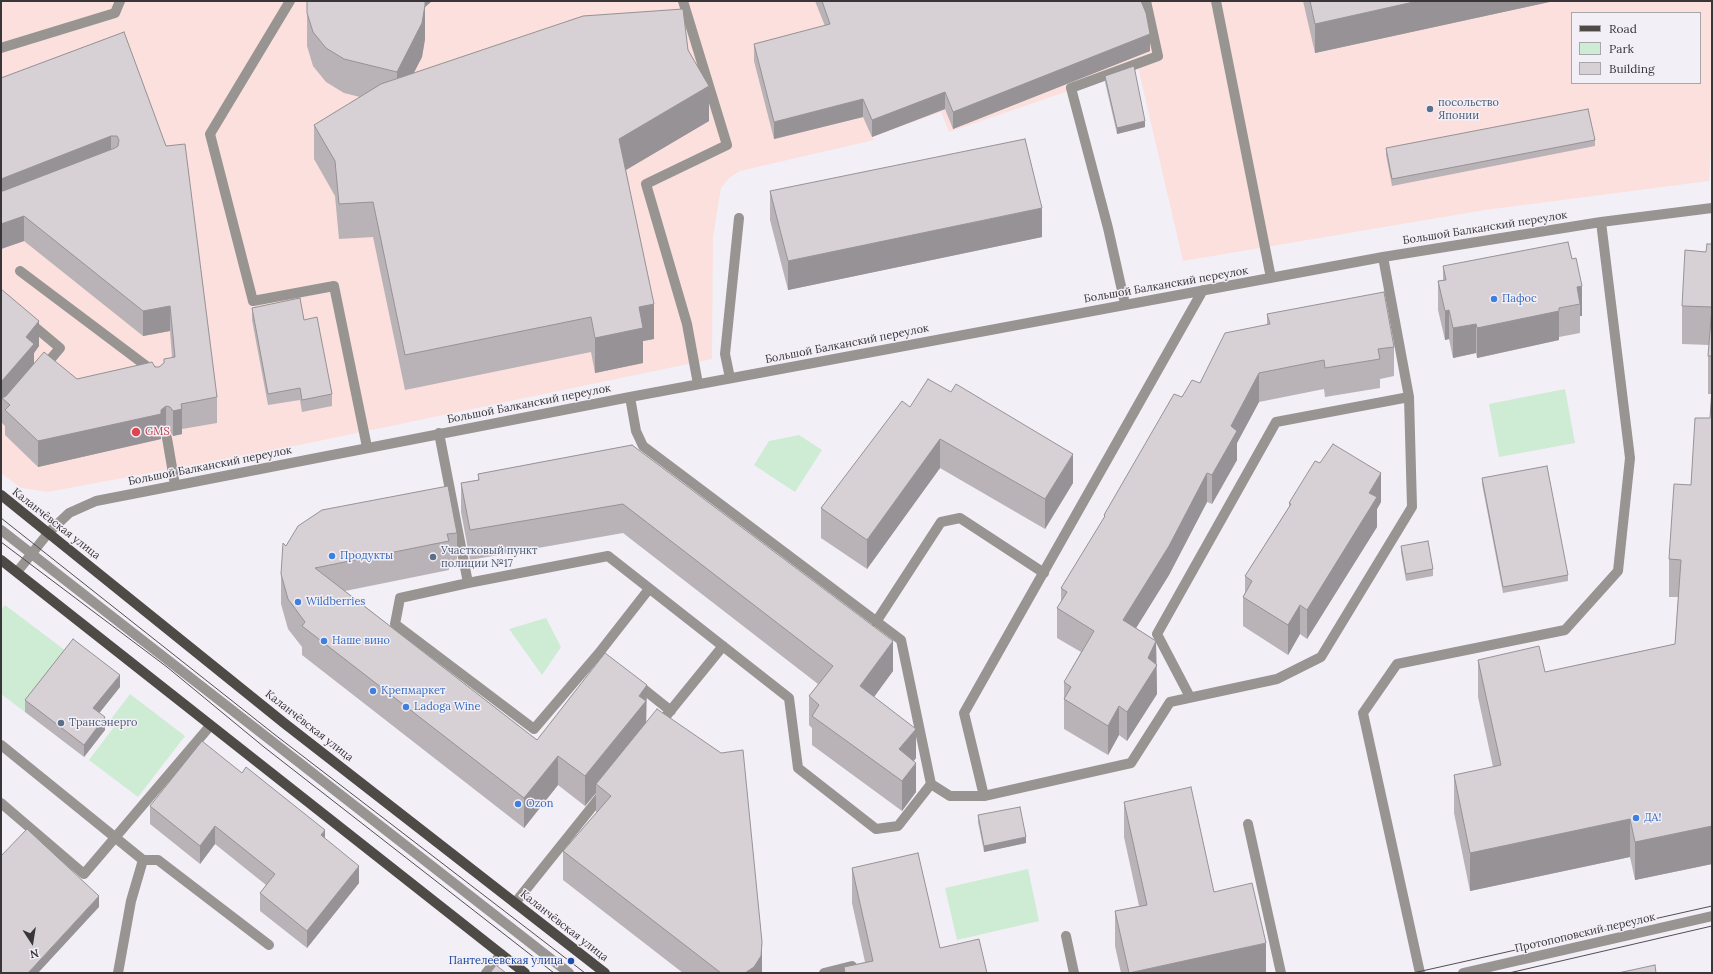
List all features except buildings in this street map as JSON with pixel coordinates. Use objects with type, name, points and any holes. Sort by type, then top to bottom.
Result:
[{"type":"main road","name":"Каланчёвская улица","points":[[1,495],[49,532],[284,723],[605,973]]},
{"type":"main road","points":[[1,560],[525,973]]},
{"type":"street","points":[[1,48],[115,13],[120,1]]},
{"type":"street","points":[[290,1],[210,134],[253,301],[334,286],[367,447]]},
{"type":"street","points":[[683,1],[727,145],[646,184],[687,324],[698,384]]},
{"type":"street","points":[[1125,304],[1108,228],[1071,88],[1158,56],[1146,1]]},
{"type":"street","points":[[1216,1],[1271,278]]},
{"type":"street","name":"Большой Балканский переулок","points":[[17,572],[49,532],[69,513],[96,501],[367,447],[698,384],[1383,257],[1601,222],[1712,208]]},
{"type":"street","points":[[730,378],[725,354],[739,218]]},
{"type":"street","points":[[1420,973],[1364,713],[1397,664],[1565,630],[1618,571],[1630,458],[1601,222]]},
{"type":"street","points":[[630,397],[636,431],[643,446],[901,640],[930,784],[950,796],[984,796],[1131,763],[1170,702],[1277,679],[1321,657],[1412,507],[1409,397],[1383,257]]},
{"type":"street","points":[[20,271],[156,373],[157,379]]},
{"type":"street","points":[[984,796],[964,713],[1203,290]]},
{"type":"street","points":[[19,313],[60,348],[36,377]]},
{"type":"street","points":[[1190,698],[1157,634],[1276,422],[1409,397]]},
{"type":"street","points":[[439,434],[468,583]]},
{"type":"street","points":[[167,438],[175,485]]},
{"type":"street","points":[[876,622],[942,522],[960,518],[1044,572]]},
{"type":"street","points":[[1,530],[569,973]]},
{"type":"street","points":[[649,589],[602,655],[534,729],[395,624],[400,598],[468,583],[608,556],[789,698],[798,768],[876,829],[898,826],[930,784]]},
{"type":"street","points":[[651,735],[723,646]]},
{"type":"street","points":[[629,677],[671,711]]},
{"type":"street","points":[[1,803],[84,874],[210,726]]},
{"type":"street","points":[[1,745],[143,860],[158,860],[269,945]]},
{"type":"street","points":[[515,903],[613,782]]},
{"type":"street","points":[[1248,824],[1281,973]]},
{"type":"street","points":[[118,973],[131,901],[143,860]]},
{"type":"street","name":"Протопоповский переулок","points":[[1463,973],[1712,916]]},
{"type":"street","points":[[1066,936],[1074,973]]},
{"type":"street","points":[[486,973],[501,954]]},
{"type":"street","points":[[824,973],[852,966]]},
{"type":"shaded area","points":[[1,1],[1712,1],[1712,134],[1709,181],[1485,210],[1183,261],[1138,67],[949,132],[941,112],[872,137],[874,140],[740,171],[729,178],[721,188],[713,237],[712,359],[309,443],[48,492],[21,488],[1,473]]},
{"type":"green space","points":[[1565,389],[1575,443],[1499,457],[1489,404]]},
{"type":"green space","points":[[799,435],[822,450],[795,492],[754,465],[769,441]]},
{"type":"green space","points":[[5,605],[70,654],[25,712],[1,694],[1,610]]},
{"type":"green space","points":[[546,618],[561,647],[542,675],[509,629]]},
{"type":"green space","points":[[130,694],[185,736],[138,797],[89,760],[114,727],[108,723]]},
{"type":"green space","points":[[1028,869],[1039,921],[957,940],[945,888]]},
{"type":"tram line","points":[[1,518],[274,734],[585,973]]},
{"type":"tram line","points":[[1,542],[167,667],[264,747],[554,973]]},
{"type":"tram line","points":[[1413,973],[1712,906]]},
{"type":"tram line","points":[[1509,973],[1712,926]]},
{"type":"place","name":"посольство Японии","points":[[1430,109]]},
{"type":"place","name":"Пафос","points":[[1494,299]]},
{"type":"place","name":"GMS","points":[[136,432]]},
{"type":"place","name":"Продукты","points":[[332,556]]},
{"type":"place","name":"Участковый пункт полиции №17","points":[[433,557]]},
{"type":"place","name":"Wildberries","points":[[298,602]]},
{"type":"place","name":"Наше вино","points":[[324,641]]},
{"type":"place","name":"Крепмаркет","points":[[373,691]]},
{"type":"place","name":"Ladoga Wine","points":[[406,707]]},
{"type":"place","name":"Трансэнерго","points":[[61,723]]},
{"type":"place","name":"Ozon","points":[[518,804]]},
{"type":"place","name":"ДА!","points":[[1636,818]]},
{"type":"place","name":"Пантелеевская улица","points":[[571,961]]}]
